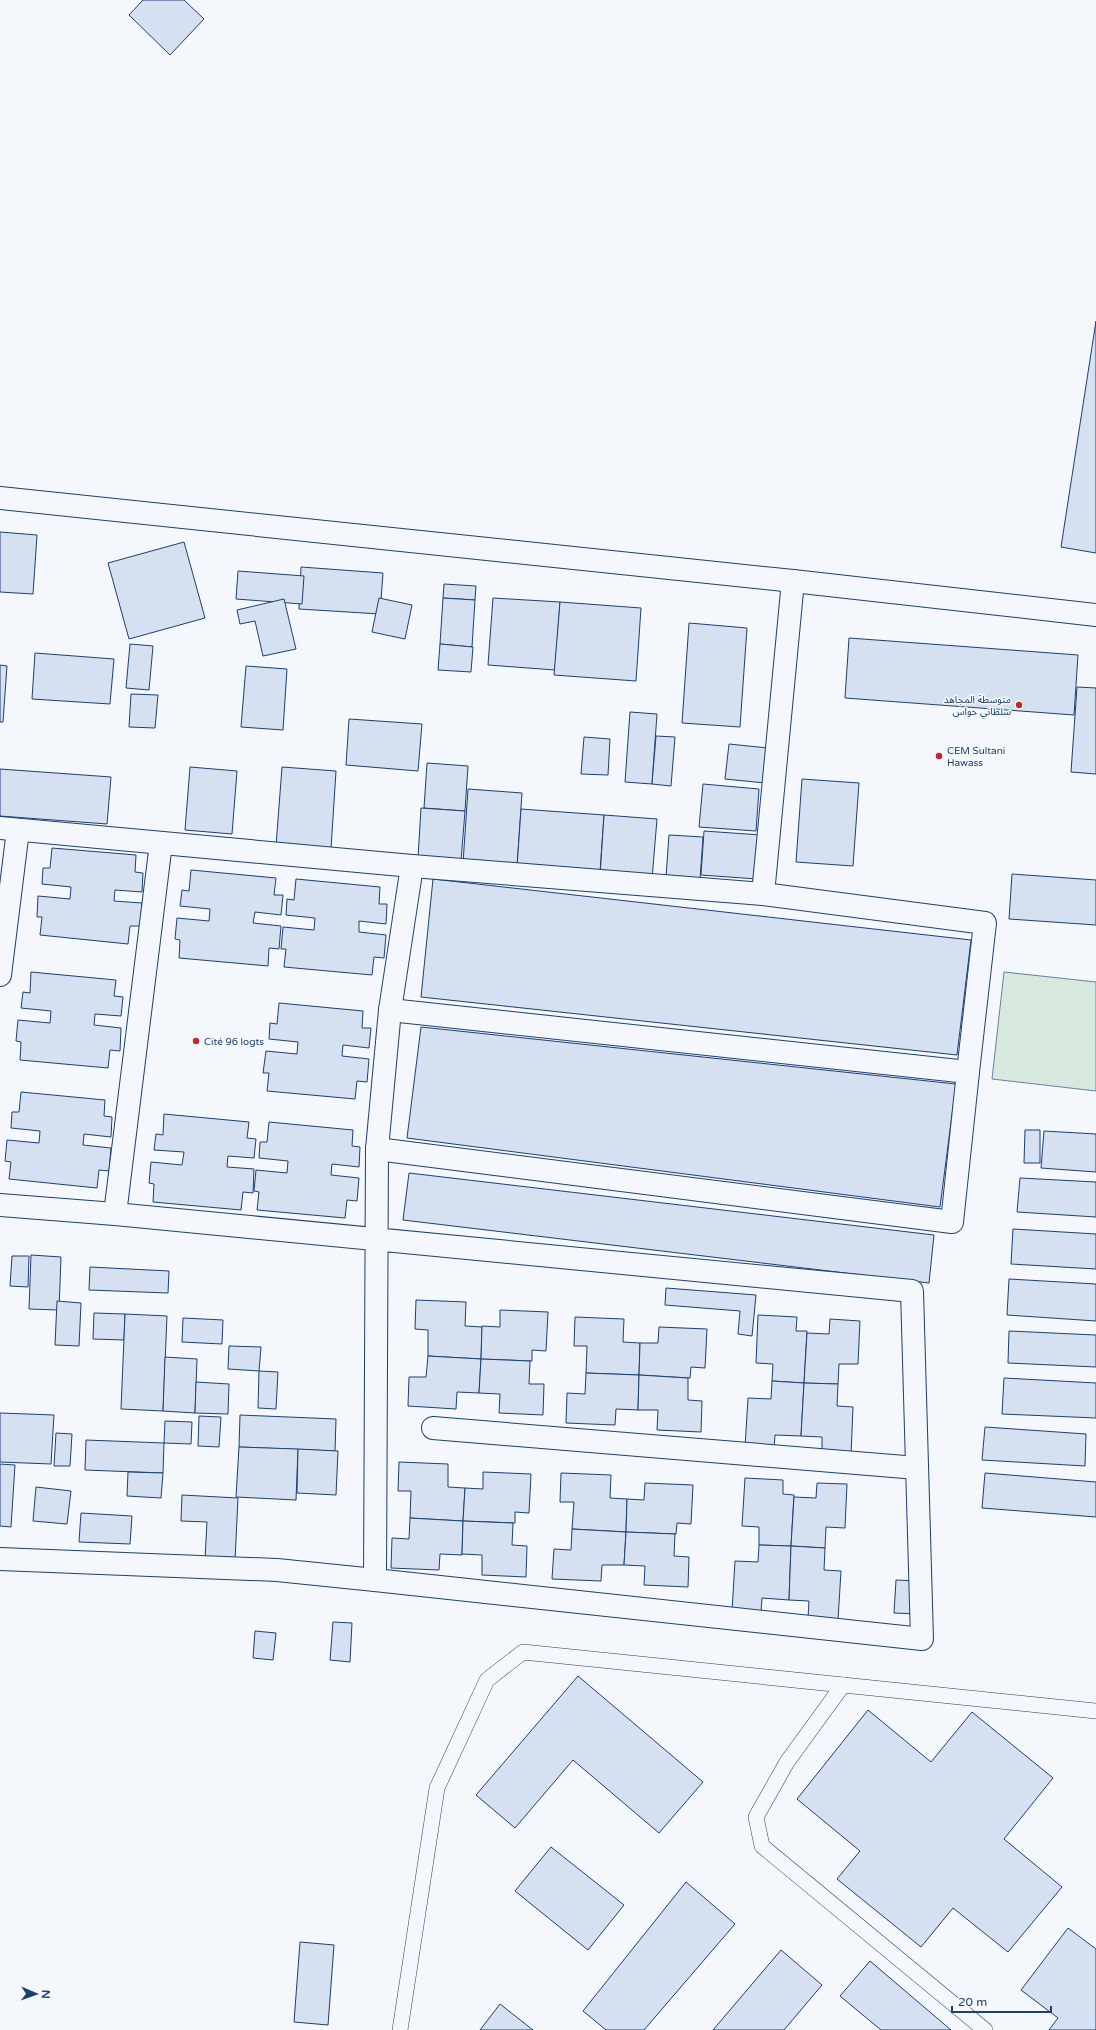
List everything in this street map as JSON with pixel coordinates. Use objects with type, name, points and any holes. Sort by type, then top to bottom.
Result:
[{"type":"street","points":[[0,498],[793,581],[1096,615]]},
{"type":"street","points":[[763,894],[793,581]]},
{"type":"street","points":[[0,975],[9,829],[412,866],[763,894],[985,923],[952,1222],[377,1149]]},
{"type":"street","points":[[115,1214],[161,843]]},
{"type":"street","points":[[375,1580],[377,1149],[390,1010],[412,866]]},
{"type":"street","points":[[390,1010],[968,1072]]},
{"type":"street","points":[[0,1205],[115,1214],[912,1292],[922,1639],[277,1570],[0,1559]]},
{"type":"street","points":[[433,1428],[917,1468]]},
{"type":"lane","points":[[400,2030],[437,1788],[487,1680],[523,1652],[1096,1711]]},
{"type":"lane","points":[[843,1685],[787,1762],[756,1818],[762,1846],[984,2030]]},
{"type":"shaded area","points":[[1004,972],[1096,982],[1096,1091],[992,1079]]},
{"type":"building","points":[[143,0],[184,0],[204,19],[170,55],[129,15]]},
{"type":"building","points":[[1096,321],[1096,553],[1061,547]]},
{"type":"building","points":[[0,532],[37,535],[33,594],[0,592]]},
{"type":"building","points":[[184,542],[205,618],[129,639],[108,563]]},
{"type":"building","points":[[301,567],[383,573],[380,614],[299,609]]},
{"type":"building","points":[[238,571],[304,576],[302,604],[236,599]]},
{"type":"building","points":[[444,584],[476,586],[475,600],[443,598]]},
{"type":"building","points":[[379,598],[412,605],[405,639],[372,632]]},
{"type":"building","points":[[443,598],[475,600],[472,647],[440,644]]},
{"type":"building","points":[[493,598],[560,602],[555,670],[488,665]]},
{"type":"building","points":[[284,599],[296,649],[263,656],[255,621],[240,624],[237,610]]},
{"type":"building","points":[[560,602],[641,608],[636,681],[554,675]]},
{"type":"building","points":[[689,623],[747,628],[740,727],[682,723]]},
{"type":"building","points":[[849,638],[1078,655],[1074,715],[845,698]]},
{"type":"building","points":[[130,644],[153,646],[149,690],[126,688]]},
{"type":"building","points":[[440,644],[473,647],[471,672],[438,670]]},
{"type":"building","points":[[35,653],[114,659],[110,704],[32,699]]},
{"type":"building","points":[[0,665],[7,666],[3,722],[0,722]]},
{"type":"building","points":[[246,666],[287,669],[283,730],[241,727]]},
{"type":"building","points":[[1077,687],[1096,688],[1096,774],[1071,772]]},
{"type":"building","points":[[131,694],[158,695],[155,728],[129,727]]},
{"type":"building","points":[[630,712],[657,714],[652,784],[625,782]]},
{"type":"building","points":[[349,719],[422,724],[418,771],[346,765]]},
{"type":"building","points":[[656,736],[675,737],[671,786],[652,784]]},
{"type":"building","points":[[584,737],[610,739],[608,775],[581,774]]},
{"type":"building","points":[[729,744],[768,748],[765,783],[725,779]]},
{"type":"building","points":[[427,763],[468,766],[465,811],[424,808]]},
{"type":"building","points":[[190,767],[237,771],[232,834],[185,830]]},
{"type":"building","points":[[282,767],[336,771],[331,849],[276,846]]},
{"type":"building","points":[[0,769],[111,777],[107,824],[0,816]]},
{"type":"building","points":[[802,779],[859,783],[853,866],[796,862]]},
{"type":"building","points":[[703,784],[759,789],[756,831],[699,827]]},
{"type":"building","points":[[468,789],[522,793],[517,867],[463,863]]},
{"type":"building","points":[[421,808],[465,811],[461,861],[418,858]]},
{"type":"building","points":[[521,809],[604,815],[600,872],[517,867]]},
{"type":"building","points":[[604,815],[657,819],[652,879],[600,876]]},
{"type":"building","points":[[704,831],[761,835],[757,879],[701,875]]},
{"type":"building","points":[[669,835],[703,837],[700,879],[666,877]]},
{"type":"building","points":[[52,848],[136,855],[135,872],[143,873],[142,892],[115,890],[114,901],[142,903],[140,926],[130,926],[128,944],[40,935],[42,917],[37,917],[38,896],[70,899],[71,887],[42,884],[43,868],[50,868]]},
{"type":"building","points":[[191,870],[276,878],[274,895],[283,895],[281,915],[255,912],[253,923],[281,926],[279,949],[269,948],[268,966],[179,958],[180,940],[175,939],[177,918],[209,921],[210,909],[180,906],[182,890],[189,891]]},
{"type":"building","points":[[1012,874],[1096,880],[1096,925],[1009,919]]},
{"type":"building","points":[[296,879],[380,887],[379,904],[387,904],[386,924],[359,921],[359,932],[386,935],[384,958],[374,957],[372,975],[284,967],[286,949],[281,949],[283,927],[314,930],[315,918],[286,915],[287,899],[294,900]]},
{"type":"building","points":[[433,879],[971,940],[957,1055],[421,997]]},
{"type":"building","points":[[31,972],[116,980],[114,996],[123,997],[121,1016],[95,1014],[94,1025],[121,1028],[120,1051],[110,1050],[108,1068],[20,1060],[21,1042],[16,1041],[18,1020],[50,1023],[51,1011],[21,1008],[23,992],[30,993]]},
{"type":"building","points":[[279,1003],[363,1011],[362,1028],[371,1028],[369,1048],[343,1045],[342,1056],[369,1059],[367,1082],[357,1081],[355,1099],[267,1091],[269,1073],[263,1073],[266,1051],[297,1054],[298,1042],[269,1039],[270,1023],[277,1024]]},
{"type":"building","points":[[421,1027],[956,1084],[940,1207],[407,1138]]},
{"type":"building","points":[[21,1092],[105,1100],[104,1116],[112,1117],[111,1137],[84,1134],[83,1145],[111,1148],[109,1171],[99,1170],[97,1188],[9,1179],[11,1162],[5,1161],[7,1140],[39,1143],[40,1131],[11,1128],[12,1112],[19,1112]]},
{"type":"building","points":[[164,1114],[249,1122],[247,1138],[256,1139],[254,1158],[228,1156],[227,1167],[254,1169],[253,1193],[243,1192],[241,1210],[153,1202],[154,1184],[149,1183],[151,1162],[182,1165],[184,1152],[154,1150],[156,1134],[163,1135]]},
{"type":"building","points":[[269,1122],[353,1130],[352,1146],[360,1147],[359,1167],[332,1164],[331,1175],[359,1178],[357,1201],[347,1200],[345,1218],[257,1210],[259,1192],[254,1191],[256,1170],[287,1173],[288,1161],[259,1158],[260,1142],[267,1142]]},
{"type":"building","points":[[1025,1130],[1040,1130],[1040,1163],[1024,1163]]},
{"type":"building","points":[[1044,1131],[1096,1134],[1096,1172],[1041,1168]]},
{"type":"building","points":[[409,1173],[934,1235],[929,1283],[403,1220]]},
{"type":"building","points":[[1020,1178],[1096,1182],[1096,1217],[1017,1212]]},
{"type":"building","points":[[1013,1229],[1096,1234],[1096,1269],[1011,1264]]},
{"type":"building","points":[[31,1255],[61,1257],[59,1310],[29,1309]]},
{"type":"building","points":[[12,1256],[29,1256],[28,1287],[10,1286]]},
{"type":"building","points":[[90,1267],[169,1271],[168,1293],[89,1290]]},
{"type":"building","points":[[1009,1279],[1096,1284],[1096,1321],[1007,1315]]},
{"type":"building","points":[[666,1288],[756,1295],[752,1336],[738,1334],[740,1311],[665,1305]]},
{"type":"building","points":[[416,1300],[466,1302],[465,1326],[482,1327],[481,1359],[428,1356],[428,1330],[415,1329]]},
{"type":"building","points":[[57,1301],[81,1303],[79,1346],[55,1345]]},
{"type":"building","points":[[500,1310],[548,1312],[546,1351],[532,1350],[532,1361],[481,1359],[482,1326],[500,1327]]},
{"type":"building","points":[[94,1313],[125,1314],[124,1340],[93,1339]]},
{"type":"building","points":[[125,1314],[167,1316],[163,1411],[121,1409]]},
{"type":"building","points":[[758,1315],[797,1317],[796,1331],[807,1331],[804,1383],[772,1381],[773,1364],[756,1363]]},
{"type":"building","points":[[575,1317],[624,1319],[623,1342],[640,1343],[639,1375],[586,1373],[587,1346],[574,1346]]},
{"type":"building","points":[[183,1318],[223,1320],[222,1344],[182,1342]]},
{"type":"building","points":[[830,1319],[860,1321],[858,1364],[839,1364],[838,1384],[804,1383],[807,1333],[829,1334]]},
{"type":"building","points":[[659,1327],[707,1329],[705,1368],[691,1367],[690,1378],[639,1375],[640,1343],[658,1343]]},
{"type":"building","points":[[1009,1331],[1096,1335],[1096,1367],[1008,1363]]},
{"type":"building","points":[[229,1346],[261,1347],[259,1371],[228,1369]]},
{"type":"building","points":[[428,1356],[481,1359],[479,1393],[457,1392],[456,1409],[408,1406],[409,1377],[426,1377]]},
{"type":"building","points":[[165,1357],[197,1359],[195,1413],[163,1411]]},
{"type":"building","points":[[481,1359],[530,1361],[529,1384],[544,1384],[543,1415],[499,1413],[500,1394],[479,1393]]},
{"type":"building","points":[[259,1371],[278,1372],[276,1409],[258,1408]]},
{"type":"building","points":[[586,1373],[639,1375],[638,1410],[616,1409],[615,1425],[566,1423],[567,1393],[585,1394]]},
{"type":"building","points":[[639,1375],[688,1378],[688,1400],[702,1401],[701,1432],[657,1430],[658,1410],[638,1410]]},
{"type":"building","points":[[1004,1378],[1096,1383],[1096,1418],[1002,1414]]},
{"type":"building","points":[[772,1381],[804,1383],[801,1436],[775,1435],[774,1449],[745,1447],[748,1398],[771,1399]]},
{"type":"building","points":[[196,1382],[229,1384],[228,1414],[195,1413]]},
{"type":"building","points":[[804,1383],[838,1384],[837,1406],[853,1407],[851,1456],[822,1455],[822,1437],[801,1436]]},
{"type":"building","points":[[0,1413],[54,1415],[51,1464],[0,1462]]},
{"type":"building","points":[[240,1415],[336,1419],[335,1451],[239,1447]]},
{"type":"building","points":[[199,1416],[221,1417],[219,1447],[198,1446]]},
{"type":"building","points":[[165,1421],[192,1422],[191,1444],[164,1443]]},
{"type":"building","points":[[985,1427],[1086,1434],[1085,1466],[982,1460]]},
{"type":"building","points":[[56,1433],[72,1434],[70,1466],[54,1466]]},
{"type":"building","points":[[86,1440],[164,1443],[163,1473],[85,1470]]},
{"type":"building","points":[[239,1447],[298,1449],[296,1500],[236,1497]]},
{"type":"building","points":[[298,1449],[338,1451],[336,1495],[297,1493]]},
{"type":"building","points":[[399,1462],[448,1464],[448,1487],[465,1488],[463,1521],[410,1518],[411,1491],[398,1491]]},
{"type":"building","points":[[0,1464],[15,1465],[11,1527],[0,1526]]},
{"type":"building","points":[[128,1472],[163,1473],[161,1498],[127,1496]]},
{"type":"building","points":[[483,1472],[531,1474],[529,1513],[515,1512],[515,1523],[463,1521],[465,1488],[483,1489]]},
{"type":"building","points":[[561,1473],[611,1475],[610,1498],[627,1499],[626,1532],[572,1529],[574,1502],[560,1502]]},
{"type":"building","points":[[985,1473],[1096,1482],[1096,1517],[982,1508]]},
{"type":"building","points":[[745,1478],[783,1480],[783,1494],[794,1495],[791,1546],[759,1545],[759,1527],[742,1526]]},
{"type":"building","points":[[645,1483],[693,1485],[691,1524],[677,1523],[676,1534],[626,1532],[627,1499],[644,1500]]},
{"type":"building","points":[[817,1483],[847,1484],[845,1528],[826,1527],[825,1548],[791,1546],[794,1497],[816,1498]]},
{"type":"building","points":[[36,1487],[71,1491],[67,1524],[33,1521]]},
{"type":"building","points":[[182,1495],[238,1498],[235,1561],[205,1559],[207,1522],[181,1521]]},
{"type":"building","points":[[81,1513],[132,1516],[130,1544],[79,1542]]},
{"type":"building","points":[[410,1518],[463,1521],[462,1555],[440,1554],[439,1570],[391,1568],[392,1538],[409,1539]]},
{"type":"building","points":[[463,1521],[513,1523],[512,1545],[527,1546],[526,1577],[482,1575],[482,1555],[462,1554]]},
{"type":"building","points":[[572,1529],[626,1532],[624,1565],[602,1565],[601,1581],[552,1579],[554,1549],[571,1550]]},
{"type":"building","points":[[626,1532],[675,1534],[674,1556],[689,1557],[688,1587],[644,1585],[645,1566],[624,1565]]},
{"type":"building","points":[[759,1545],[791,1546],[789,1600],[762,1598],[761,1612],[732,1611],[735,1561],[758,1562]]},
{"type":"building","points":[[791,1546],[825,1548],[824,1570],[841,1571],[838,1620],[808,1618],[809,1601],[789,1600]]},
{"type":"building","points":[[896,1580],[920,1581],[918,1614],[894,1613]]},
{"type":"building","points":[[333,1622],[352,1623],[350,1662],[330,1660]]},
{"type":"building","points":[[255,1631],[276,1633],[273,1660],[253,1658]]},
{"type":"building","points":[[578,1676],[703,1782],[659,1833],[573,1760],[515,1828],[476,1795]]},
{"type":"building","points":[[868,1710],[931,1762],[972,1712],[1053,1778],[1004,1839],[1062,1887],[1008,1952],[953,1908],[921,1947],[837,1879],[860,1851],[797,1799]]},
{"type":"building","points":[[551,1847],[624,1905],[588,1950],[515,1891]]},
{"type":"building","points":[[686,1882],[735,1924],[644,2030],[606,2030],[583,2011]]},
{"type":"building","points":[[1068,1928],[1096,1949],[1096,2030],[1049,2030],[1058,2018],[1021,1990]]},
{"type":"building","points":[[300,1942],[334,1945],[328,2025],[294,2022]]},
{"type":"building","points":[[781,1950],[822,1985],[784,2030],[713,2030]]},
{"type":"building","points":[[870,1961],[951,2030],[881,2030],[840,1996]]},
{"type":"building","points":[[500,2004],[533,2030],[480,2030]]},
{"type":"place","name":"متوسطة المجاهد سلطاني حواس","points":[[1019,705]]},
{"type":"place","name":"CEM Sultani Hawass","points":[[939,756]]},
{"type":"place","name":"Cité 96 logts","points":[[196,1041]]}]
